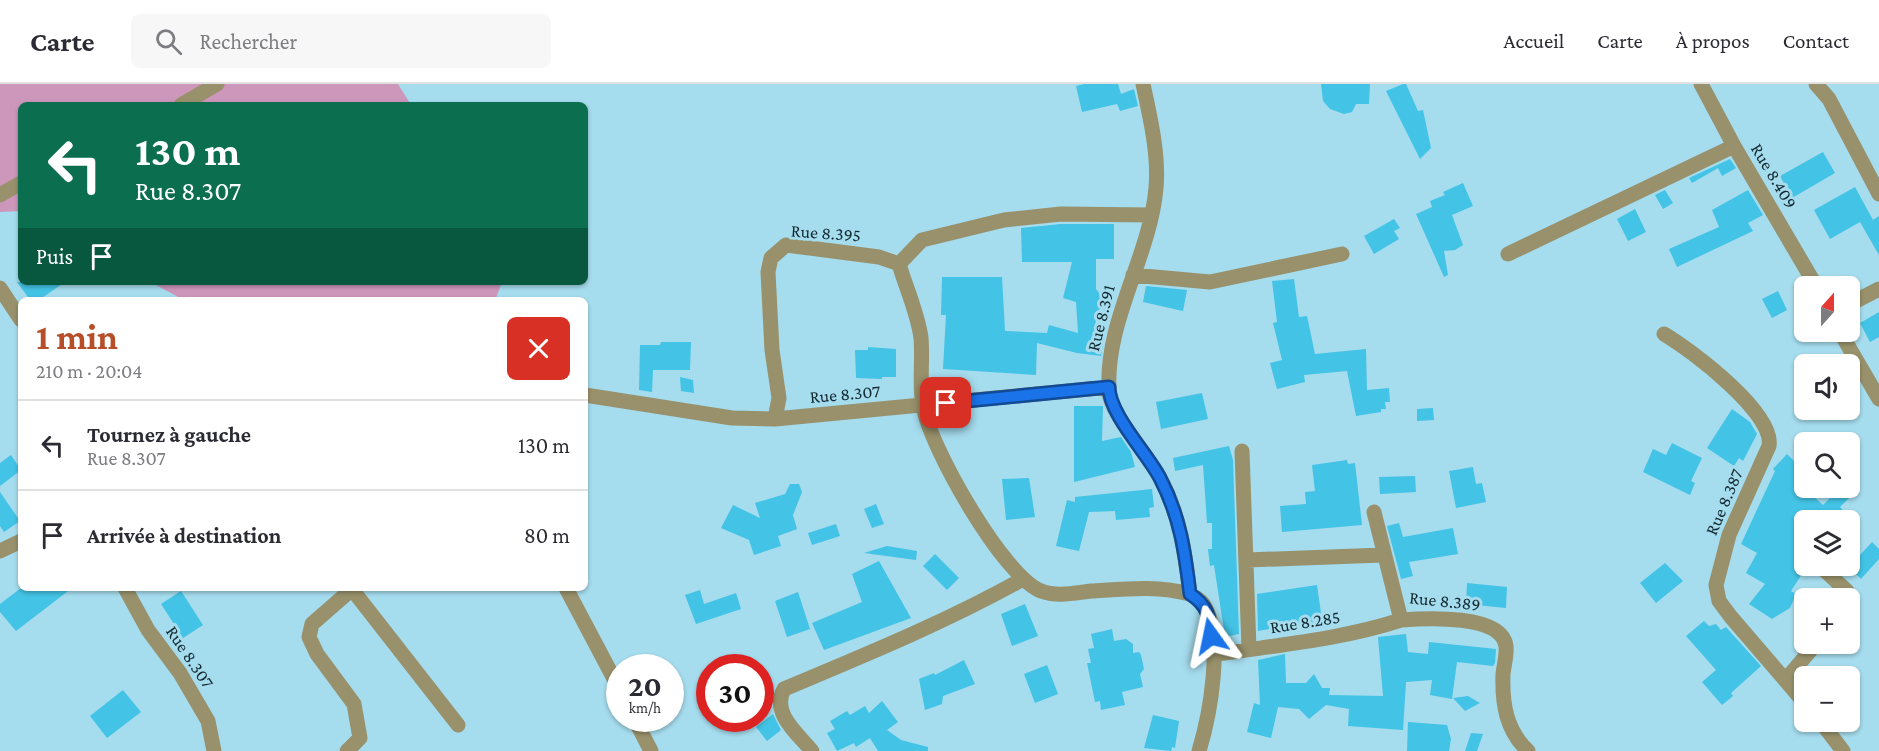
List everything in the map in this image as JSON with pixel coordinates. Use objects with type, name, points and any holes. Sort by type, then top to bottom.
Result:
[{"type":"street","points":[[186,102],[217,84]]},
{"type":"street","name":"Rue 8.391","points":[[1143,84],[1155,161],[1156,187],[1151,214],[1110,358],[1109,387],[1118,416],[1149,459],[1174,508],[1182,533],[1190,594]]},
{"type":"street","name":"Rue 8.409","points":[[1703,84],[1734,146],[1810,276]]},
{"type":"street","points":[[1816,84],[1829,99],[1879,194]]},
{"type":"street","points":[[1508,254],[1734,146]]},
{"type":"street","points":[[0,195],[18,185]]},
{"type":"street","points":[[1151,214],[1061,214],[1004,220],[922,240],[899,264],[921,337],[923,405],[928,426],[954,480],[1002,554],[1023,579],[1041,591],[1063,594],[1143,588],[1172,589],[1190,594],[1203,603],[1210,617],[1212,705],[1199,751]]},
{"type":"street","name":"Rue 8.395","points":[[775,419],[779,398],[768,312],[768,272],[771,258],[786,245],[879,257],[899,264]]},
{"type":"street","points":[[1133,275],[1210,282],[1342,254]]},
{"type":"street","points":[[0,288],[18,315]]},
{"type":"street","points":[[1860,299],[1879,289]]},
{"type":"street","name":"Rue 8.387","points":[[1664,334],[1690,349],[1722,376],[1767,426],[1771,437],[1769,446],[1729,535],[1716,585],[1719,601],[1731,617],[1794,688]]},
{"type":"street","points":[[1846,342],[1879,399]]},
{"type":"street","name":"Rue 8.307","points":[[588,395],[732,418],[775,419],[1109,387]]},
{"type":"street","points":[[1242,451],[1249,650]]},
{"type":"street","name":"Rue 8.389","points":[[1374,512],[1401,620],[1443,619],[1484,624],[1496,629],[1506,647],[1503,674],[1505,711],[1510,729],[1528,751]]},
{"type":"street","points":[[0,551],[18,542]]},
{"type":"street","points":[[1247,560],[1383,555]]},
{"type":"street","points":[[1831,576],[1844,588]]},
{"type":"street","points":[[812,751],[780,711],[779,698],[784,688],[902,640],[977,605],[1023,579]]},
{"type":"street","name":"Rue 8.307","points":[[127,591],[148,630],[180,673],[208,720],[214,751]]},
{"type":"street","points":[[347,751],[360,738],[354,704],[317,654],[309,637],[312,624],[350,591]]},
{"type":"street","points":[[354,591],[458,725]]},
{"type":"street","points":[[568,591],[606,664]]},
{"type":"street","name":"Rue 8.285","points":[[1212,655],[1304,644],[1350,635],[1401,620]]},
{"type":"street","points":[[1787,678],[1807,654]]},
{"type":"street","points":[[641,732],[651,751]]},
{"type":"street","points":[[1829,732],[1843,751]]},
{"type":"shaded area","points":[[0,84],[398,84],[409,102],[18,102],[18,211],[0,212]]},
{"type":"shaded area","points":[[156,285],[501,285],[496,297],[178,297]]},
{"type":"building","points":[[1118,84],[1121,94],[1134,89],[1138,106],[1120,111],[1117,104],[1082,112],[1076,86]]},
{"type":"building","points":[[1321,84],[1370,84],[1369,104],[1356,104],[1352,112],[1344,114],[1330,109],[1323,101]]},
{"type":"building","points":[[1406,84],[1418,111],[1423,110],[1431,148],[1420,159],[1386,91]]},
{"type":"building","points":[[1823,152],[1835,173],[1792,198],[1780,176]]},
{"type":"building","points":[[1730,159],[1736,168],[1722,176],[1718,168],[1692,183],[1689,178]]},
{"type":"building","points":[[1463,183],[1473,206],[1452,215],[1463,245],[1455,250],[1444,251],[1448,275],[1444,277],[1416,214],[1432,207],[1430,201],[1445,195],[1443,192]]},
{"type":"building","points":[[1855,187],[1873,220],[1879,216],[1879,255],[1860,222],[1830,239],[1814,210]]},
{"type":"building","points":[[1665,190],[1673,203],[1663,209],[1655,195]]},
{"type":"building","points":[[1748,190],[1763,215],[1748,223],[1753,231],[1677,267],[1669,249],[1719,227],[1712,210]]},
{"type":"building","points":[[1635,209],[1646,232],[1628,241],[1617,219]]},
{"type":"building","points":[[1394,219],[1400,228],[1394,231],[1399,239],[1374,254],[1364,236]]},
{"type":"building","points":[[1061,224],[1114,224],[1114,259],[1096,259],[1096,289],[1103,298],[1095,324],[1103,325],[1105,333],[1101,356],[1077,353],[1037,343],[1036,375],[943,369],[946,315],[941,315],[942,277],[1002,277],[1005,331],[1047,333],[1049,325],[1078,333],[1076,302],[1063,298],[1072,262],[1022,262],[1021,228]]},
{"type":"building","points":[[1294,279],[1299,317],[1307,316],[1315,354],[1366,349],[1367,390],[1389,388],[1390,402],[1385,402],[1386,409],[1356,416],[1347,371],[1304,375],[1305,382],[1277,389],[1270,363],[1282,360],[1273,323],[1277,322],[1272,281]]},
{"type":"building","points":[[19,285],[61,285],[43,297],[28,297]]},
{"type":"building","points":[[1146,286],[1187,290],[1183,311],[1143,302]]},
{"type":"building","points":[[1778,291],[1787,310],[1772,318],[1762,299]]},
{"type":"building","points":[[1879,312],[1879,337],[1870,342],[1860,323]]},
{"type":"building","points":[[661,342],[691,342],[690,370],[653,370],[652,392],[639,390],[640,345],[660,345]]},
{"type":"building","points":[[868,347],[896,349],[896,377],[856,378],[855,350],[868,350]]},
{"type":"building","points":[[680,377],[693,380],[694,393],[681,391]]},
{"type":"building","points":[[1202,393],[1208,419],[1161,429],[1156,402]]},
{"type":"building","points":[[1074,406],[1103,406],[1102,441],[1121,437],[1131,452],[1135,467],[1074,482]]},
{"type":"building","points":[[1433,408],[1434,420],[1417,421],[1417,409]]},
{"type":"building","points":[[1732,409],[1750,422],[1757,434],[1743,461],[1739,458],[1734,466],[1707,448]]},
{"type":"building","points":[[1672,443],[1702,458],[1691,481],[1695,483],[1690,495],[1643,472],[1653,449],[1666,455]]},
{"type":"building","points":[[1229,446],[1233,460],[1239,634],[1225,637],[1214,565],[1210,566],[1208,549],[1212,549],[1212,523],[1207,523],[1203,465],[1175,471],[1173,458]]},
{"type":"building","points":[[1787,454],[1794,461],[1794,498],[1815,498],[1823,505],[1830,498],[1849,498],[1840,507],[1843,510],[1794,510],[1794,576],[1801,576],[1791,591],[1794,593],[1794,599],[1790,608],[1772,619],[1749,604],[1765,584],[1746,573],[1757,553],[1741,544],[1775,471],[1773,469]]},
{"type":"building","points":[[11,455],[18,466],[18,472],[0,486],[0,463]]},
{"type":"building","points":[[1347,460],[1348,464],[1355,463],[1362,525],[1282,532],[1280,506],[1306,504],[1305,492],[1315,491],[1312,465]]},
{"type":"building","points":[[1473,467],[1476,484],[1482,483],[1486,502],[1456,508],[1449,471]]},
{"type":"building","points":[[1415,476],[1416,492],[1380,494],[1379,477]]},
{"type":"building","points":[[1029,478],[1035,517],[1006,520],[1002,479]]},
{"type":"building","points":[[790,484],[799,484],[802,492],[793,515],[797,529],[778,536],[781,546],[754,555],[749,540],[721,528],[733,505],[760,518],[755,503],[785,494]]},
{"type":"building","points":[[1152,489],[1154,507],[1149,508],[1150,517],[1116,520],[1115,511],[1089,512],[1079,551],[1056,546],[1067,500],[1075,502],[1075,497]]},
{"type":"building","points":[[0,492],[18,518],[18,522],[4,532],[0,526]]},
{"type":"building","points":[[876,504],[884,524],[872,528],[864,509]]},
{"type":"building","points":[[1399,523],[1403,537],[1453,528],[1458,554],[1409,562],[1413,576],[1401,579],[1387,526]]},
{"type":"building","points":[[836,524],[840,536],[812,545],[808,533]]},
{"type":"building","points":[[1872,542],[1879,549],[1879,559],[1861,579],[1858,576],[1860,576],[1860,555]]},
{"type":"building","points":[[887,546],[917,551],[916,560],[864,553]]},
{"type":"building","points":[[935,554],[959,578],[947,590],[923,566]]},
{"type":"building","points":[[879,561],[911,618],[824,650],[812,623],[862,602],[852,574]]},
{"type":"building","points":[[1665,563],[1683,581],[1656,603],[1640,583]]},
{"type":"building","points":[[1467,583],[1507,587],[1506,608],[1466,604]]},
{"type":"building","points":[[1317,585],[1322,620],[1258,631],[1257,594]]},
{"type":"building","points":[[18,590],[68,591],[16,631],[0,612],[0,604]]},
{"type":"building","points":[[700,590],[704,604],[736,593],[741,609],[696,624],[685,595]]},
{"type":"building","points":[[181,591],[203,625],[183,638],[161,604]]},
{"type":"building","points":[[798,592],[810,629],[787,637],[775,601]]},
{"type":"building","points":[[1025,604],[1038,636],[1012,646],[1001,614]]},
{"type":"building","points":[[1704,621],[1709,626],[1716,624],[1721,630],[1726,627],[1761,666],[1731,693],[1733,696],[1722,705],[1702,682],[1716,670],[1686,636]]},
{"type":"building","points":[[1112,629],[1114,641],[1126,639],[1133,644],[1133,653],[1139,652],[1141,655],[1144,669],[1140,674],[1143,687],[1122,692],[1125,705],[1101,710],[1100,701],[1095,702],[1087,663],[1091,663],[1088,649],[1094,648],[1091,634]]},
{"type":"building","points":[[1406,634],[1408,652],[1428,654],[1429,642],[1496,649],[1495,663],[1493,666],[1457,662],[1452,699],[1430,695],[1432,680],[1406,682],[1403,730],[1348,726],[1349,709],[1326,705],[1309,719],[1299,709],[1278,707],[1271,738],[1247,732],[1254,703],[1260,705],[1258,660],[1285,654],[1286,683],[1306,683],[1314,674],[1322,688],[1330,688],[1329,695],[1383,696],[1378,637]]},
{"type":"building","points":[[964,660],[975,684],[943,696],[942,704],[925,710],[919,679],[934,673],[935,675]]},
{"type":"building","points":[[1047,665],[1058,694],[1035,703],[1024,674]]},
{"type":"building","points":[[123,690],[141,712],[107,738],[90,716]]},
{"type":"building","points":[[1468,696],[1480,703],[1465,711],[1453,698]]},
{"type":"building","points":[[882,701],[898,722],[887,730],[901,740],[928,747],[928,751],[878,751],[870,738],[856,747],[854,743],[837,751],[827,733],[835,729],[830,721],[847,711],[850,715],[865,706],[869,713]]},
{"type":"building","points":[[1153,715],[1179,721],[1175,748],[1172,747],[1171,751],[1144,748]]},
{"type":"building","points":[[774,716],[781,730],[767,741],[760,732],[774,732]]},
{"type":"building","points":[[1408,722],[1447,725],[1451,739],[1449,751],[1407,751]]},
{"type":"building","points":[[1471,733],[1483,734],[1477,751],[1465,751]]},
{"type":"route","points":[[946,403],[1109,387],[1109,394],[1118,416],[1139,442],[1160,477],[1174,508],[1182,533],[1190,594],[1203,603],[1210,617],[1211,636]]}]
